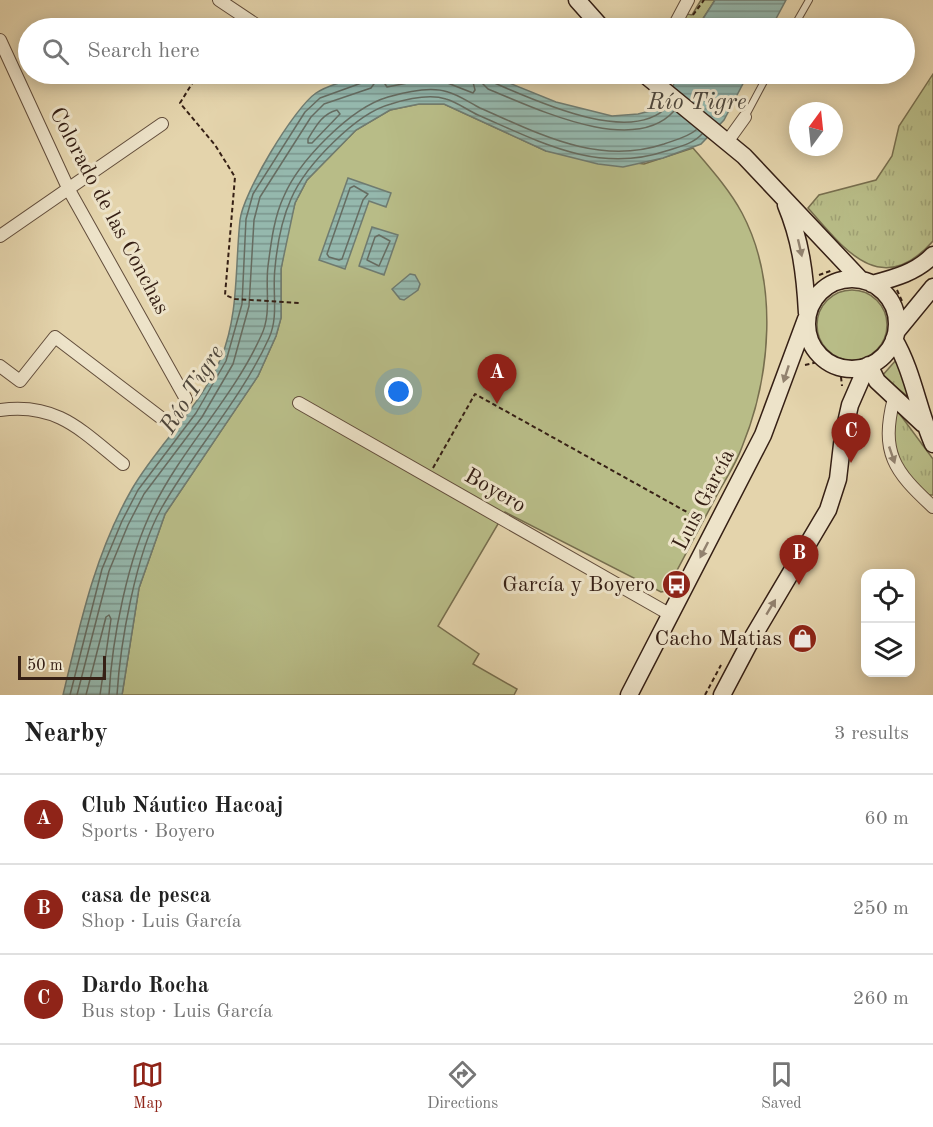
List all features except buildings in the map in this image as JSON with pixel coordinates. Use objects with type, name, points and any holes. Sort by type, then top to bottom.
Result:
[{"type":"main road","points":[[578,0],[593,18]]},
{"type":"main road","points":[[658,84],[722,138],[867,282],[887,296],[892,305],[896,335],[930,433]]},
{"type":"main road","name":"Luis García","points":[[629,695],[763,435],[807,316],[804,267],[798,240],[780,194]]},
{"type":"main road","points":[[933,255],[924,264],[904,274],[867,282],[843,280],[829,286],[813,301],[807,316],[811,342],[824,358],[843,367],[868,366],[882,357],[933,287]]},
{"type":"main road","points":[[868,366],[877,381],[930,433]]},
{"type":"main road","points":[[722,695],[828,510],[838,479],[843,436],[850,405],[868,366]]},
{"type":"street","points":[[219,0],[246,18]]},
{"type":"street","points":[[678,18],[688,0]]},
{"type":"street","name":"Colorado de las Conchas","points":[[0,40],[18,79]]},
{"type":"street","name":"Colorado de las Conchas","points":[[20,84],[69,190],[186,399]]},
{"type":"street","points":[[722,138],[745,117]]},
{"type":"street","points":[[0,236],[162,124]]},
{"type":"street","points":[[0,366],[20,381],[55,337],[160,417]]},
{"type":"street","points":[[894,398],[888,430],[890,455],[896,466],[931,503]]},
{"type":"street","name":"Boyero","points":[[299,403],[671,615]]},
{"type":"street","points":[[0,410],[20,408],[44,411],[68,419],[123,464]]},
{"type":"lane","points":[[799,18],[809,0]]},
{"type":"lane","points":[[745,117],[763,84]]},
{"type":"path","points":[[192,84],[180,103],[215,145],[235,177],[225,295],[235,299],[282,304],[300,303]]},
{"type":"path","points":[[811,278],[840,267]]},
{"type":"path","points":[[895,287],[906,307]]},
{"type":"path","points":[[800,369],[818,362]]},
{"type":"path","points":[[841,377],[842,387]]},
{"type":"path","points":[[428,477],[475,394],[699,520],[717,524]]},
{"type":"path","points":[[705,695],[721,665]]},
{"type":"green space","points":[[701,0],[715,0],[703,18],[685,18],[687,14],[692,15]]},
{"type":"green space","points":[[933,74],[933,241],[914,258],[897,266],[880,267],[864,262],[835,239],[808,208],[819,195],[876,180],[892,156],[899,126]]},
{"type":"green space","points":[[419,104],[444,104],[546,151],[644,164],[693,148],[737,204],[754,240],[762,269],[767,330],[764,360],[752,419],[737,460],[666,591],[661,592],[505,512],[438,626],[479,654],[473,664],[517,689],[514,695],[122,695],[139,588],[165,514],[258,376],[276,336],[281,318],[281,269],[295,203],[307,180],[356,130],[390,110]]},
{"type":"green space","points":[[859,290],[872,296],[881,305],[885,311],[887,325],[885,339],[877,350],[866,358],[845,360],[827,350],[819,339],[817,318],[827,300],[838,292]]},
{"type":"green space","points":[[897,359],[911,399],[882,376]]},
{"type":"green space","points":[[896,409],[933,459],[933,495],[929,495],[910,476],[898,457],[893,436]]},
{"type":"water","name":"Río Tigre","points":[[715,0],[786,0],[776,18],[703,18]]},
{"type":"water","name":"Río Tigre","points":[[337,84],[512,84],[556,102],[612,116],[638,114],[658,109],[668,98],[674,84],[743,84],[724,120],[701,144],[663,158],[623,167],[598,164],[546,151],[444,104],[419,104],[390,110],[356,130],[307,180],[295,203],[281,269],[281,318],[276,336],[258,376],[165,514],[139,588],[122,695],[63,695],[90,589],[119,513],[142,473],[202,393],[221,358],[234,307],[240,220],[250,191],[271,152],[295,115],[316,93]]},
{"type":"water","points":[[348,178],[391,193],[386,207],[369,201],[345,269],[319,260]]},
{"type":"water","points":[[372,227],[398,235],[384,275],[359,266]]},
{"type":"water","points":[[410,274],[415,275],[420,284],[418,290],[404,300],[400,299],[392,289]]},
{"type":"place","name":"Club Náutico Hacoaj","points":[[497,404]]},
{"type":"place","name":"Dardo Rocha","points":[[851,463]]},
{"type":"place","name":"García y Boyero","points":[[676,585]]},
{"type":"place","name":"casa de pesca","points":[[799,585]]},
{"type":"place","name":"Cacho Matias","points":[[803,639]]}]
